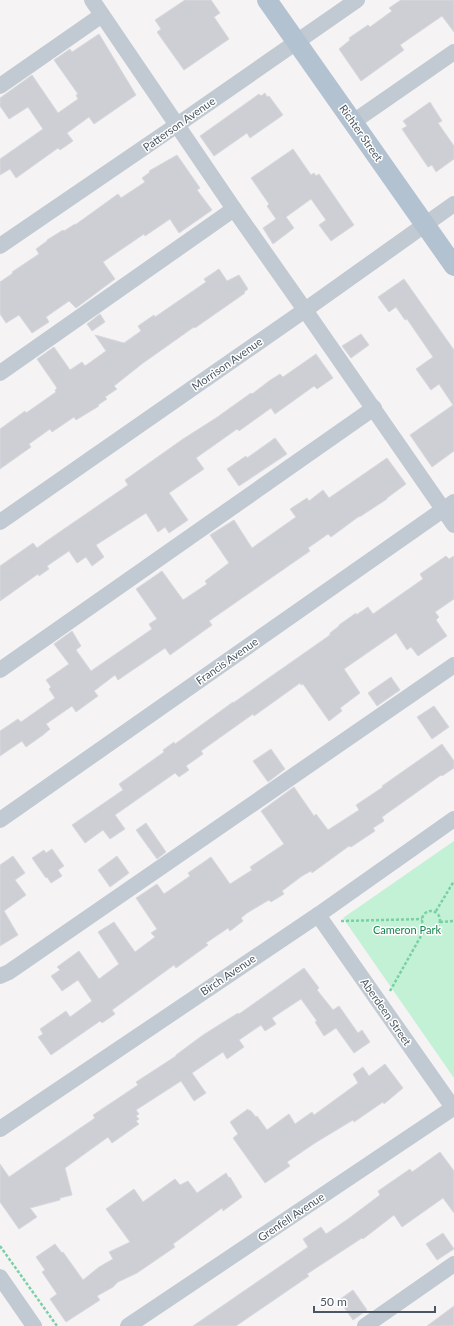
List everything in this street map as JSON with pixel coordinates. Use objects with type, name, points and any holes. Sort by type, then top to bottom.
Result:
[{"type":"main road","name":"Richter Street","points":[[267,0],[454,266]]},
{"type":"street","points":[[92,0],[234,209],[305,310],[374,408],[448,506],[454,525]]},
{"type":"street","name":"Patterson Avenue","points":[[0,246],[178,125],[357,0]]},
{"type":"street","points":[[0,86],[102,15]]},
{"type":"street","points":[[353,122],[454,52]]},
{"type":"street","name":"Morrison Avenue","points":[[0,522],[305,310],[454,204]]},
{"type":"street","points":[[0,373],[234,209]]},
{"type":"street","points":[[0,670],[374,408]]},
{"type":"street","name":"Francis Avenue","points":[[0,820],[448,506]]},
{"type":"street","points":[[0,976],[9,972],[454,664]]},
{"type":"street","name":"Birch Avenue","points":[[0,1129],[320,918],[454,819]]},
{"type":"street","name":"Aberdeen Street","points":[[320,918],[454,1108]]},
{"type":"street","name":"Grenfell Avenue","points":[[128,1326],[454,1108]]},
{"type":"street","points":[[365,1326],[454,1264]]},
{"type":"street","points":[[0,1278],[34,1326]]},
{"type":"path","points":[[436,912],[454,881]]},
{"type":"path","points":[[422,919],[427,912],[433,910],[440,916],[440,922],[435,928],[426,927]]},
{"type":"path","points":[[320,918],[422,919]]},
{"type":"path","points":[[422,919],[426,927]]},
{"type":"path","points":[[440,922],[454,921]]},
{"type":"path","points":[[382,1006],[426,927]]},
{"type":"path","points":[[0,1246],[57,1326]]},
{"type":"green space","name":"Cameron Park","points":[[454,841],[454,1078],[343,918]]},
{"type":"building","points":[[185,0],[211,0],[220,13],[214,17],[229,39],[184,70],[157,32],[161,29],[155,20]]},
{"type":"building","points":[[401,0],[454,0],[454,32],[442,16],[400,45],[404,50],[361,81],[339,49],[350,40],[349,38],[368,25],[370,27],[392,11],[389,8]]},
{"type":"building","points":[[99,34],[136,95],[94,124],[89,117],[67,133],[73,141],[60,150],[58,148],[16,178],[10,169],[0,175],[0,159],[43,129],[28,107],[9,119],[0,106],[0,98],[32,75],[58,113],[78,99],[76,95],[78,94],[54,60],[70,49],[72,52]]},
{"type":"building","points":[[265,93],[283,115],[250,138],[247,133],[214,156],[200,136],[259,94],[261,96]]},
{"type":"building","points":[[430,102],[442,121],[438,123],[454,146],[454,159],[436,172],[432,165],[428,167],[402,129],[407,126],[403,121]]},
{"type":"building","points":[[293,149],[311,175],[314,173],[316,176],[319,174],[354,225],[331,241],[319,225],[326,220],[311,199],[286,217],[294,228],[273,244],[263,228],[276,219],[267,206],[269,204],[251,178]]},
{"type":"building","points":[[177,155],[200,188],[197,190],[212,210],[179,233],[170,219],[145,236],[144,234],[103,262],[115,279],[76,308],[69,301],[46,317],[49,322],[32,333],[19,315],[6,323],[0,314],[0,282],[39,254],[36,249],[47,240],[63,230],[64,231],[75,225],[118,194],[121,198],[145,182],[142,178],[150,172],[149,171]]},
{"type":"building","points":[[219,269],[227,281],[239,275],[248,289],[244,292],[245,293],[143,363],[114,386],[117,389],[105,397],[107,399],[98,405],[99,406],[76,420],[74,417],[52,432],[50,429],[29,444],[31,447],[0,469],[0,429],[25,411],[26,413],[56,392],[55,390],[57,388],[37,359],[54,347],[70,370],[82,362],[85,366],[106,351],[95,335],[124,343],[141,331],[138,326],[154,315],[155,317],[206,282],[204,279]]},
{"type":"building","points":[[404,279],[454,350],[454,451],[432,467],[410,435],[453,405],[439,384],[431,390],[416,369],[433,357],[407,319],[405,320],[396,307],[389,312],[378,297]]},
{"type":"building","points":[[100,314],[105,322],[92,331],[87,324]]},
{"type":"building","points":[[361,334],[369,345],[351,358],[342,346]]},
{"type":"building","points":[[316,354],[333,378],[317,389],[314,386],[275,414],[271,408],[239,431],[237,429],[196,458],[204,469],[169,493],[188,520],[169,533],[165,527],[158,532],[146,513],[96,545],[104,557],[92,566],[86,557],[77,563],[69,551],[47,566],[49,569],[39,576],[38,574],[0,601],[0,566],[33,543],[37,548],[128,485],[125,480],[183,439],[251,393],[252,394],[269,381],[280,374],[283,377]]},
{"type":"building","points":[[275,438],[287,454],[239,486],[227,469],[246,456],[247,458]]},
{"type":"building","points":[[387,458],[406,484],[387,499],[358,517],[331,537],[328,534],[308,548],[310,551],[209,621],[212,625],[170,655],[165,648],[118,680],[115,675],[94,691],[98,696],[76,712],[72,706],[46,724],[50,729],[26,747],[22,741],[0,756],[0,731],[18,719],[21,722],[55,698],[49,689],[51,687],[46,680],[69,664],[54,644],[72,631],[81,646],[76,650],[91,671],[152,629],[149,624],[157,619],[136,589],[162,571],[183,600],[207,584],[205,581],[229,563],[210,535],[234,520],[252,548],[296,517],[290,509],[307,498],[309,501],[323,490],[329,498]]},
{"type":"building","points":[[446,556],[449,559],[454,556],[454,599],[435,612],[439,617],[436,620],[447,636],[418,656],[411,647],[407,650],[396,633],[344,669],[360,693],[340,708],[342,711],[329,721],[303,684],[301,685],[300,683],[201,751],[203,754],[186,766],[189,770],[179,777],[175,773],[115,815],[125,829],[110,839],[103,830],[85,843],[72,825],[123,790],[119,784],[164,752],[163,750],[174,742],[175,744],[330,635],[330,633],[339,625],[356,613],[356,615],[368,607],[373,614],[423,579],[420,574]]},
{"type":"building","points":[[391,677],[400,690],[377,706],[368,693]]},
{"type":"building","points":[[434,706],[449,727],[432,739],[417,717]]},
{"type":"building","points":[[442,744],[454,761],[454,768],[442,776],[441,775],[382,817],[384,821],[373,828],[375,831],[351,847],[349,846],[312,873],[311,871],[302,876],[282,891],[284,894],[271,902],[269,900],[247,913],[241,918],[243,921],[230,931],[228,928],[206,943],[208,945],[176,968],[174,965],[112,1010],[115,1014],[102,1023],[100,1021],[51,1055],[38,1037],[43,1034],[40,1029],[66,1011],[70,1017],[92,1001],[78,980],[62,991],[51,976],[60,970],[57,967],[79,951],[99,979],[119,964],[98,932],[114,922],[135,952],[155,937],[151,933],[157,929],[136,898],[157,884],[164,894],[190,876],[188,873],[211,857],[230,884],[252,870],[250,867],[284,844],[261,811],[294,787],[314,816],[316,814],[328,830],[359,810],[356,805]]},
{"type":"building","points":[[271,749],[285,769],[268,782],[253,761]]},
{"type":"building","points":[[146,823],[166,852],[157,859],[136,830]]},
{"type":"building","points":[[52,849],[64,866],[58,870],[62,876],[51,883],[32,858],[44,850],[46,853]]},
{"type":"building","points":[[13,856],[25,873],[15,880],[26,895],[4,911],[18,935],[0,946],[0,865]]},
{"type":"building","points":[[117,856],[129,873],[110,887],[98,870]]},
{"type":"building","points":[[304,968],[319,988],[317,990],[333,1010],[339,1006],[358,1033],[362,1030],[370,1042],[354,1053],[336,1028],[324,1036],[315,1022],[317,1021],[301,999],[272,1018],[276,1024],[265,1031],[261,1025],[239,1040],[244,1047],[227,1059],[223,1052],[192,1073],[206,1093],[194,1101],[181,1081],[136,1110],[139,1114],[136,1116],[139,1119],[136,1121],[139,1124],[112,1143],[108,1137],[65,1168],[72,1195],[60,1198],[60,1200],[30,1208],[37,1217],[19,1229],[0,1202],[0,1164],[9,1177],[95,1118],[93,1115],[138,1085],[136,1082],[176,1056],[203,1035],[238,1013],[239,1014]]},
{"type":"building","points":[[385,1064],[403,1088],[384,1104],[383,1102],[354,1122],[353,1120],[287,1162],[290,1166],[265,1183],[233,1138],[238,1134],[230,1122],[248,1109],[256,1117],[257,1116],[267,1130],[289,1114],[295,1124],[312,1112],[314,1115],[358,1083],[353,1074],[363,1067],[369,1076]]},
{"type":"building","points":[[440,1152],[454,1171],[454,1213],[443,1198],[402,1227],[394,1215],[363,1239],[362,1238],[307,1274],[309,1276],[236,1326],[193,1326],[308,1247],[303,1239],[321,1227],[326,1234],[380,1195],[378,1191],[410,1169],[412,1172]]},
{"type":"building","points":[[226,1173],[242,1197],[223,1211],[222,1208],[173,1244],[175,1247],[137,1273],[118,1282],[113,1287],[97,1296],[100,1300],[66,1322],[50,1299],[57,1294],[42,1272],[45,1270],[36,1257],[55,1244],[62,1253],[63,1252],[83,1280],[99,1267],[113,1259],[109,1252],[130,1242],[106,1209],[134,1189],[143,1202],[175,1179],[180,1185],[188,1181],[197,1193]]},
{"type":"building","points":[[443,1233],[454,1249],[437,1260],[426,1244]]},
{"type":"building","points":[[353,1290],[367,1310],[353,1320],[339,1300]]},
{"type":"building","points":[[454,1306],[454,1326],[427,1326]]}]
